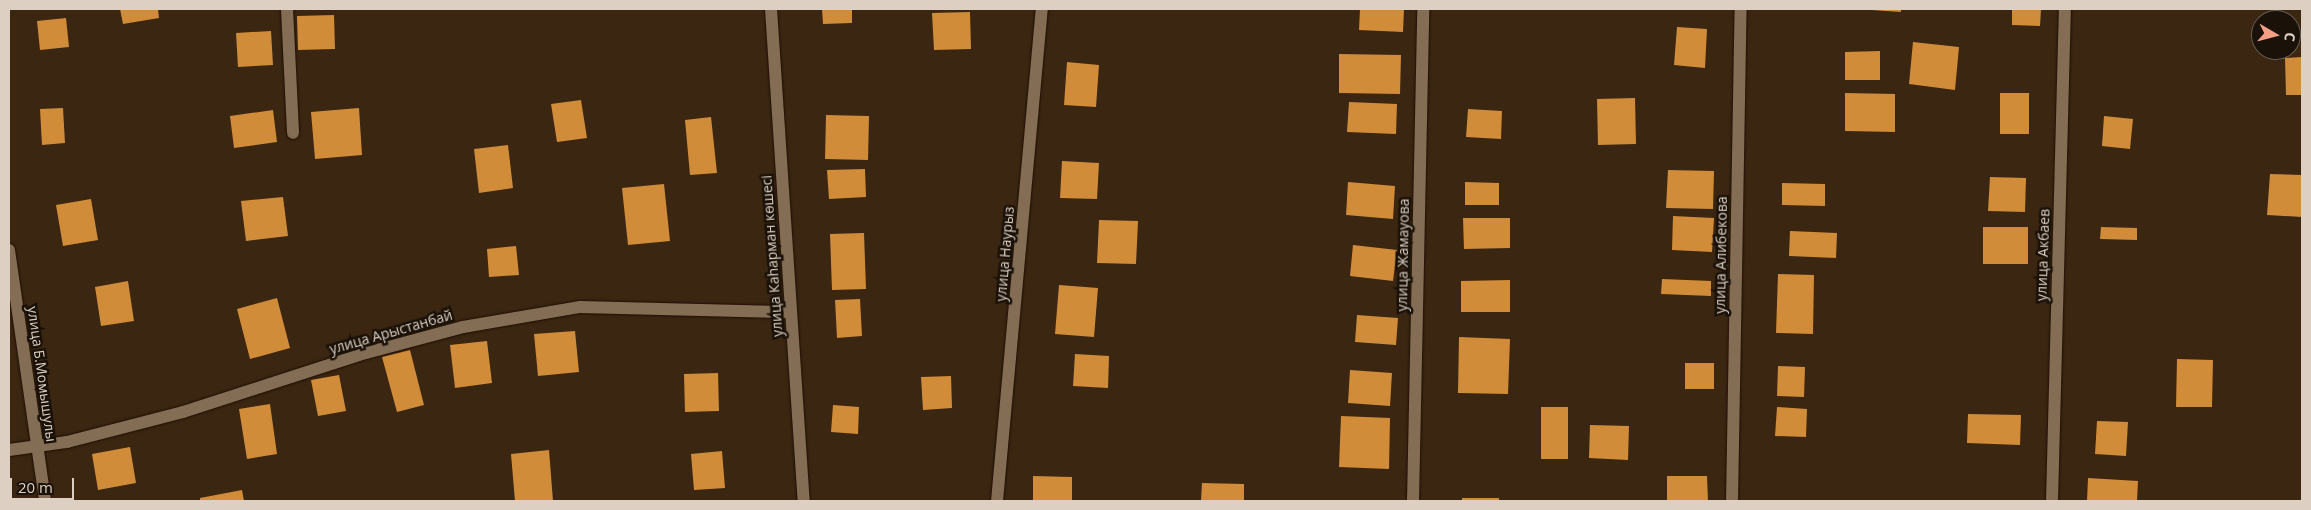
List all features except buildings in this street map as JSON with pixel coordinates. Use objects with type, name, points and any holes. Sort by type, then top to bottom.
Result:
[{"type":"street","points":[[287,9],[293,133]]},
{"type":"street","name":"улица Каһарман көшесі","points":[[771,9],[804,501]]},
{"type":"street","name":"улица Наурыз","points":[[997,501],[1042,9]]},
{"type":"street","name":"улица Жамауова","points":[[1413,501],[1423,9]]},
{"type":"street","name":"улица Алибекова","points":[[1732,501],[1741,9]]},
{"type":"street","name":"улица Акбаев","points":[[2052,501],[2064,9]]},
{"type":"street","name":"улица Б.Момышулы","points":[[9,250],[44,501]]},
{"type":"street","name":"улица Арыстанбай","points":[[9,450],[67,442],[183,412],[366,353],[473,326],[580,307],[791,312]]}]
